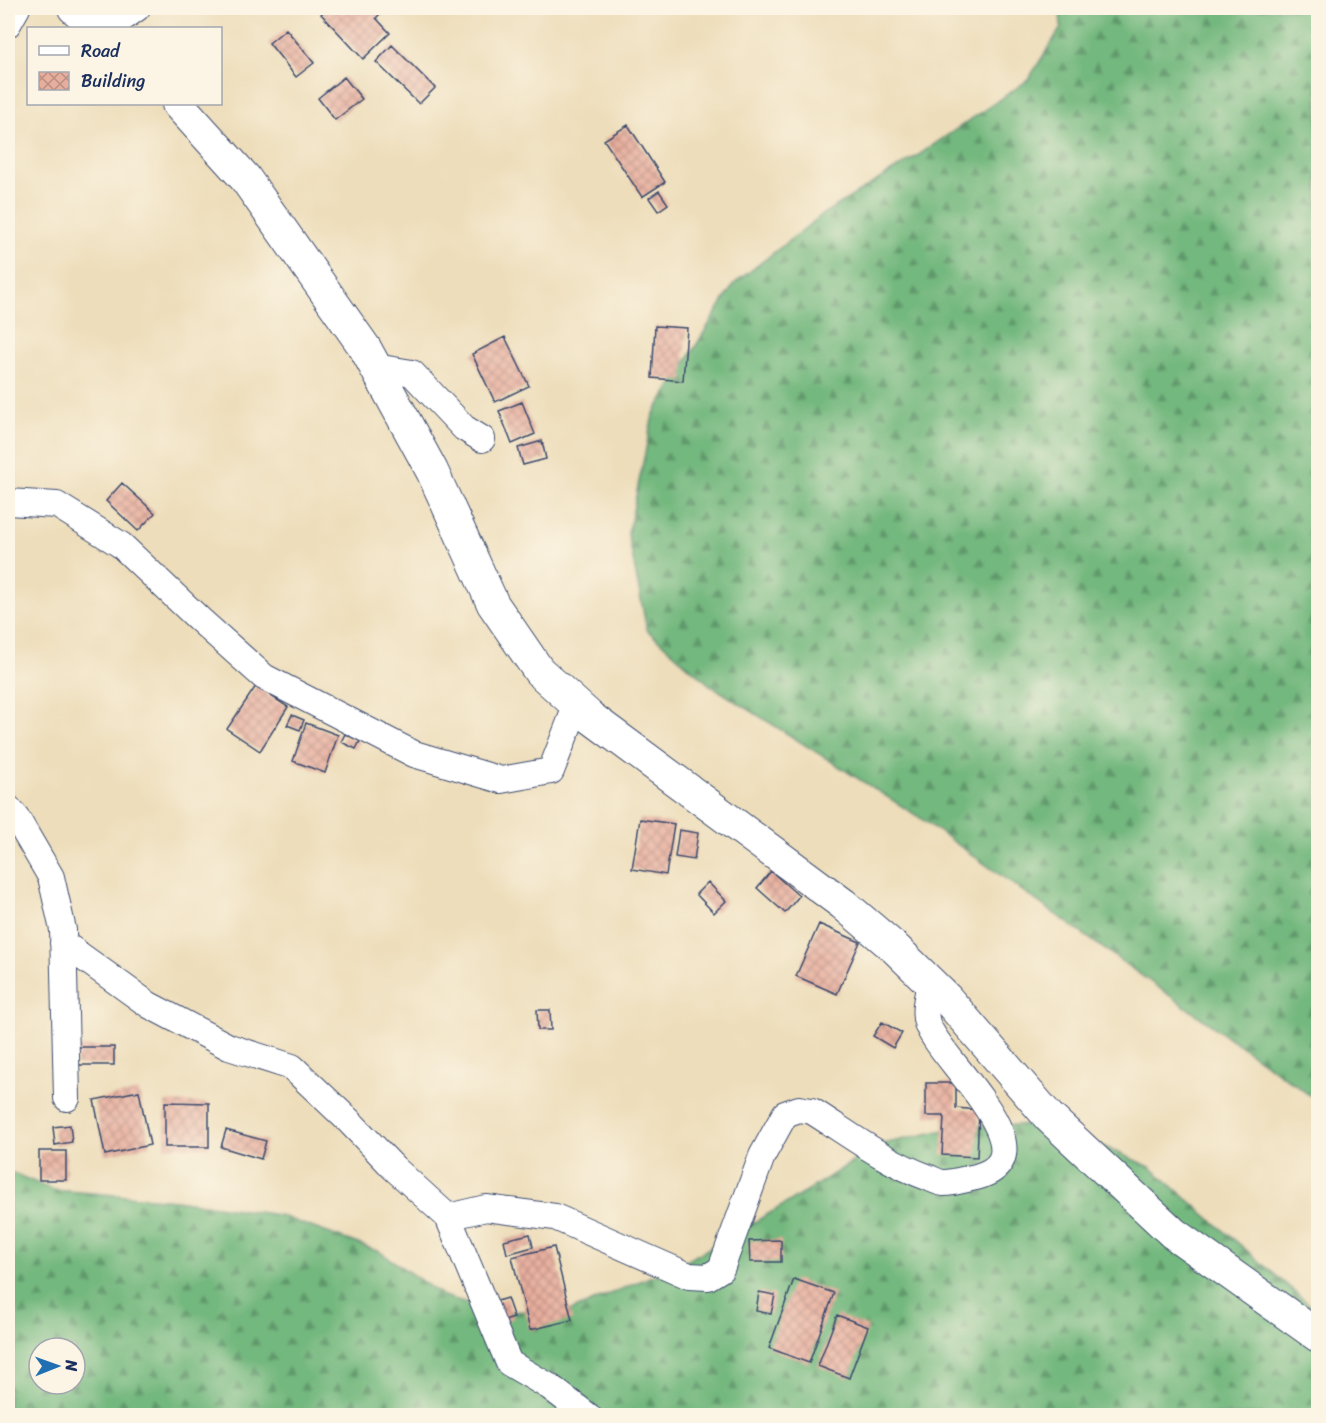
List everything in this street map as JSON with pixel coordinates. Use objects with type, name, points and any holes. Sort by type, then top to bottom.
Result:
[{"type":"street","points":[[8,24],[17,8]]},
{"type":"street","points":[[74,8],[97,27]]},
{"type":"street","points":[[110,27],[137,8]]},
{"type":"street","points":[[179,105],[245,178],[358,339],[432,471],[493,604],[539,670],[590,717],[843,904],[930,982],[1049,1117],[1173,1233],[1318,1336]]},
{"type":"street","points":[[375,367],[412,373],[464,428],[482,439]]},
{"type":"street","points":[[8,502],[57,505],[121,545],[264,677],[414,754],[501,780],[551,771],[577,704]]},
{"type":"street","points":[[8,808],[16,816],[51,877],[63,930],[67,1098]]},
{"type":"street","points":[[63,944],[149,1005],[229,1047],[292,1067],[394,1168],[448,1217],[509,1363],[550,1387],[588,1416]]},
{"type":"street","points":[[448,1217],[486,1208],[555,1217],[688,1276],[708,1277],[721,1269],[762,1156],[785,1114],[799,1109],[812,1111],[903,1168],[943,1183],[976,1177],[993,1170],[1003,1157],[1002,1136],[992,1113],[934,1039],[926,1021],[930,982]]},
{"type":"green space","points":[[1060,8],[1318,8],[1318,1101],[916,815],[710,685],[647,630],[628,534],[653,415],[734,284],[823,214],[917,156],[1028,80],[1061,28]]},
{"type":"green space","points":[[1053,1124],[1150,1167],[1318,1312],[1318,1415],[8,1415],[8,1171],[54,1190],[176,1200],[278,1215],[380,1252],[443,1296],[500,1312],[573,1310],[685,1262],[796,1198],[879,1145],[957,1127]]},
{"type":"building","points":[[327,8],[380,8],[383,11],[376,18],[390,33],[363,59],[321,14]]},
{"type":"building","points":[[286,29],[314,63],[296,77],[269,43]]},
{"type":"building","points":[[392,45],[435,88],[419,104],[376,62]]},
{"type":"building","points":[[344,77],[362,99],[335,120],[318,98]]},
{"type":"building","points":[[628,125],[665,182],[642,197],[604,140]]},
{"type":"building","points":[[659,191],[668,204],[658,211],[649,198]]},
{"type":"building","points":[[655,326],[687,328],[683,381],[652,378]]},
{"type":"building","points":[[505,337],[529,386],[495,402],[472,354]]},
{"type":"building","points":[[522,402],[535,434],[512,444],[499,411]]},
{"type":"building","points":[[542,441],[546,459],[523,465],[518,448]]},
{"type":"building","points":[[122,483],[155,513],[138,531],[106,501]]},
{"type":"building","points":[[256,686],[288,707],[260,751],[227,729]]},
{"type":"building","points":[[292,715],[304,720],[300,730],[287,725]]},
{"type":"building","points":[[306,723],[338,735],[325,773],[293,761]]},
{"type":"building","points":[[345,734],[360,741],[356,749],[341,742]]},
{"type":"building","points":[[640,819],[674,824],[666,875],[632,869]]},
{"type":"building","points":[[679,830],[698,833],[694,860],[675,857]]},
{"type":"building","points":[[771,871],[799,896],[785,913],[757,888]]},
{"type":"building","points":[[708,882],[726,901],[714,913],[696,894]]},
{"type":"building","points":[[819,924],[860,942],[837,994],[796,976]]},
{"type":"building","points":[[537,1010],[550,1010],[551,1030],[538,1030]]},
{"type":"building","points":[[882,1022],[902,1033],[893,1048],[873,1036]]},
{"type":"building","points":[[76,1047],[114,1047],[114,1065],[76,1065]]},
{"type":"building","points":[[926,1083],[956,1083],[956,1108],[979,1110],[977,1157],[942,1155],[944,1116],[926,1116]]},
{"type":"building","points":[[139,1091],[150,1145],[105,1155],[94,1100]]},
{"type":"building","points":[[165,1102],[209,1103],[209,1147],[165,1147]]},
{"type":"building","points":[[70,1125],[72,1142],[55,1145],[53,1127]]},
{"type":"building","points":[[226,1130],[266,1141],[261,1159],[221,1147]]},
{"type":"building","points":[[39,1151],[66,1151],[66,1180],[39,1180]]},
{"type":"building","points":[[530,1234],[533,1247],[507,1254],[504,1240]]},
{"type":"building","points":[[781,1240],[781,1262],[750,1262],[749,1241]]},
{"type":"building","points":[[554,1247],[572,1320],[530,1330],[512,1257]]},
{"type":"building","points":[[794,1279],[834,1293],[809,1363],[769,1348]]},
{"type":"building","points":[[759,1292],[775,1295],[771,1314],[756,1311]]},
{"type":"building","points":[[507,1298],[514,1318],[504,1321],[497,1301]]},
{"type":"building","points":[[837,1315],[868,1327],[849,1378],[818,1366]]}]
